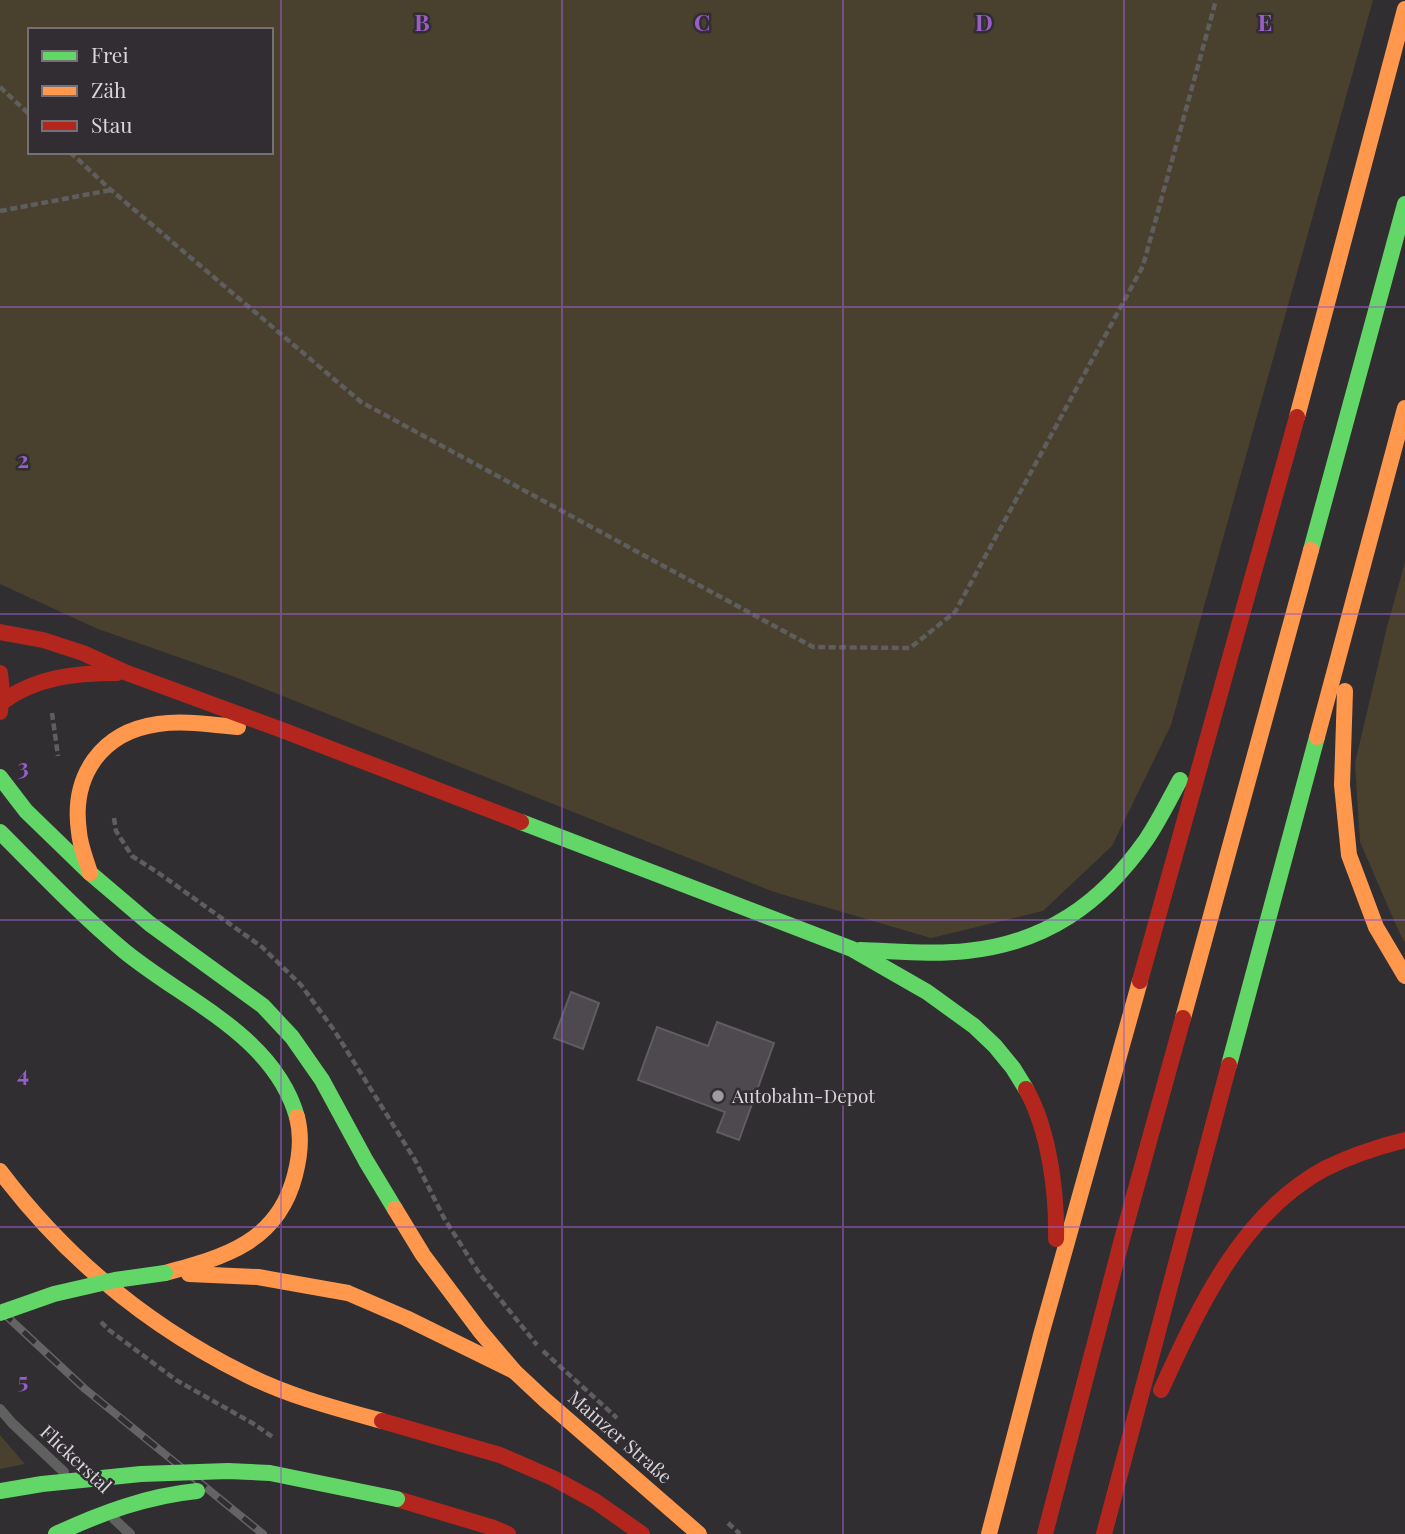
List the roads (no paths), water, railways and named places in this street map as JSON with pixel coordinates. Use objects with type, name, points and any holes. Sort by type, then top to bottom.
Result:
[{"type":"main road","points":[[989,1534],[1298,412],[1405,9]]},
{"type":"main road","points":[[1045,1534],[1121,1242],[1405,204]]},
{"type":"main road","points":[[1104,1534],[1405,408]]},
{"type":"main road","points":[[1351,606],[1342,785],[1349,855],[1376,927],[1405,976]]},
{"type":"main road","points":[[0,632],[54,643],[83,653],[127,673],[852,949],[934,996],[957,1012],[997,1048],[1016,1071],[1037,1116],[1053,1175],[1057,1220],[1053,1294]]},
{"type":"main road","points":[[0,673],[3,685],[1,707]]},
{"type":"main road","points":[[1,707],[24,688],[56,678],[92,673],[127,673]]},
{"type":"main road","points":[[90,873],[77,824],[79,791],[88,767],[110,743],[132,730],[159,724],[282,730]]},
{"type":"main road","points":[[852,949],[965,951],[992,948],[1048,931],[1092,902],[1112,883],[1147,839],[1210,726]]},
{"type":"main road","points":[[0,777],[26,811],[90,873],[150,924],[263,1006],[292,1037],[322,1080],[366,1161],[423,1255],[514,1371]]},
{"type":"main road","points":[[0,832],[143,967],[243,1036],[280,1077],[296,1112],[301,1137],[301,1157],[289,1195],[272,1223],[242,1247],[209,1261],[166,1273],[115,1280],[54,1294],[0,1313]]},
{"type":"main road","points":[[1121,1474],[1217,1277],[1250,1233],[1287,1195],[1326,1168],[1366,1150],[1405,1140]]},
{"type":"main road","points":[[0,1171],[49,1230],[82,1263],[134,1307],[176,1336],[246,1375],[308,1400],[500,1455],[595,1501],[642,1534]]},
{"type":"main road","points":[[166,1273],[258,1277],[348,1293],[514,1371]]},
{"type":"main road","name":"Mainzer Straße","points":[[514,1371],[699,1534]]},
{"type":"main road","points":[[0,1491],[141,1474],[228,1471],[270,1473],[397,1499],[508,1534]]},
{"type":"main road","points":[[56,1534],[126,1506],[188,1491],[215,1489]]},
{"type":"main road","points":[[270,1489],[397,1499]]},
{"type":"lane","name":"Flickerstal","points":[[0,1409],[81,1488]]},
{"type":"lane","name":"Flickerstal","points":[[100,1506],[130,1534]]},
{"type":"railway","points":[[0,1310],[85,1389],[263,1534]]},
{"type":"place","name":"Autobahn-Depot","points":[[718,1096]]}]
